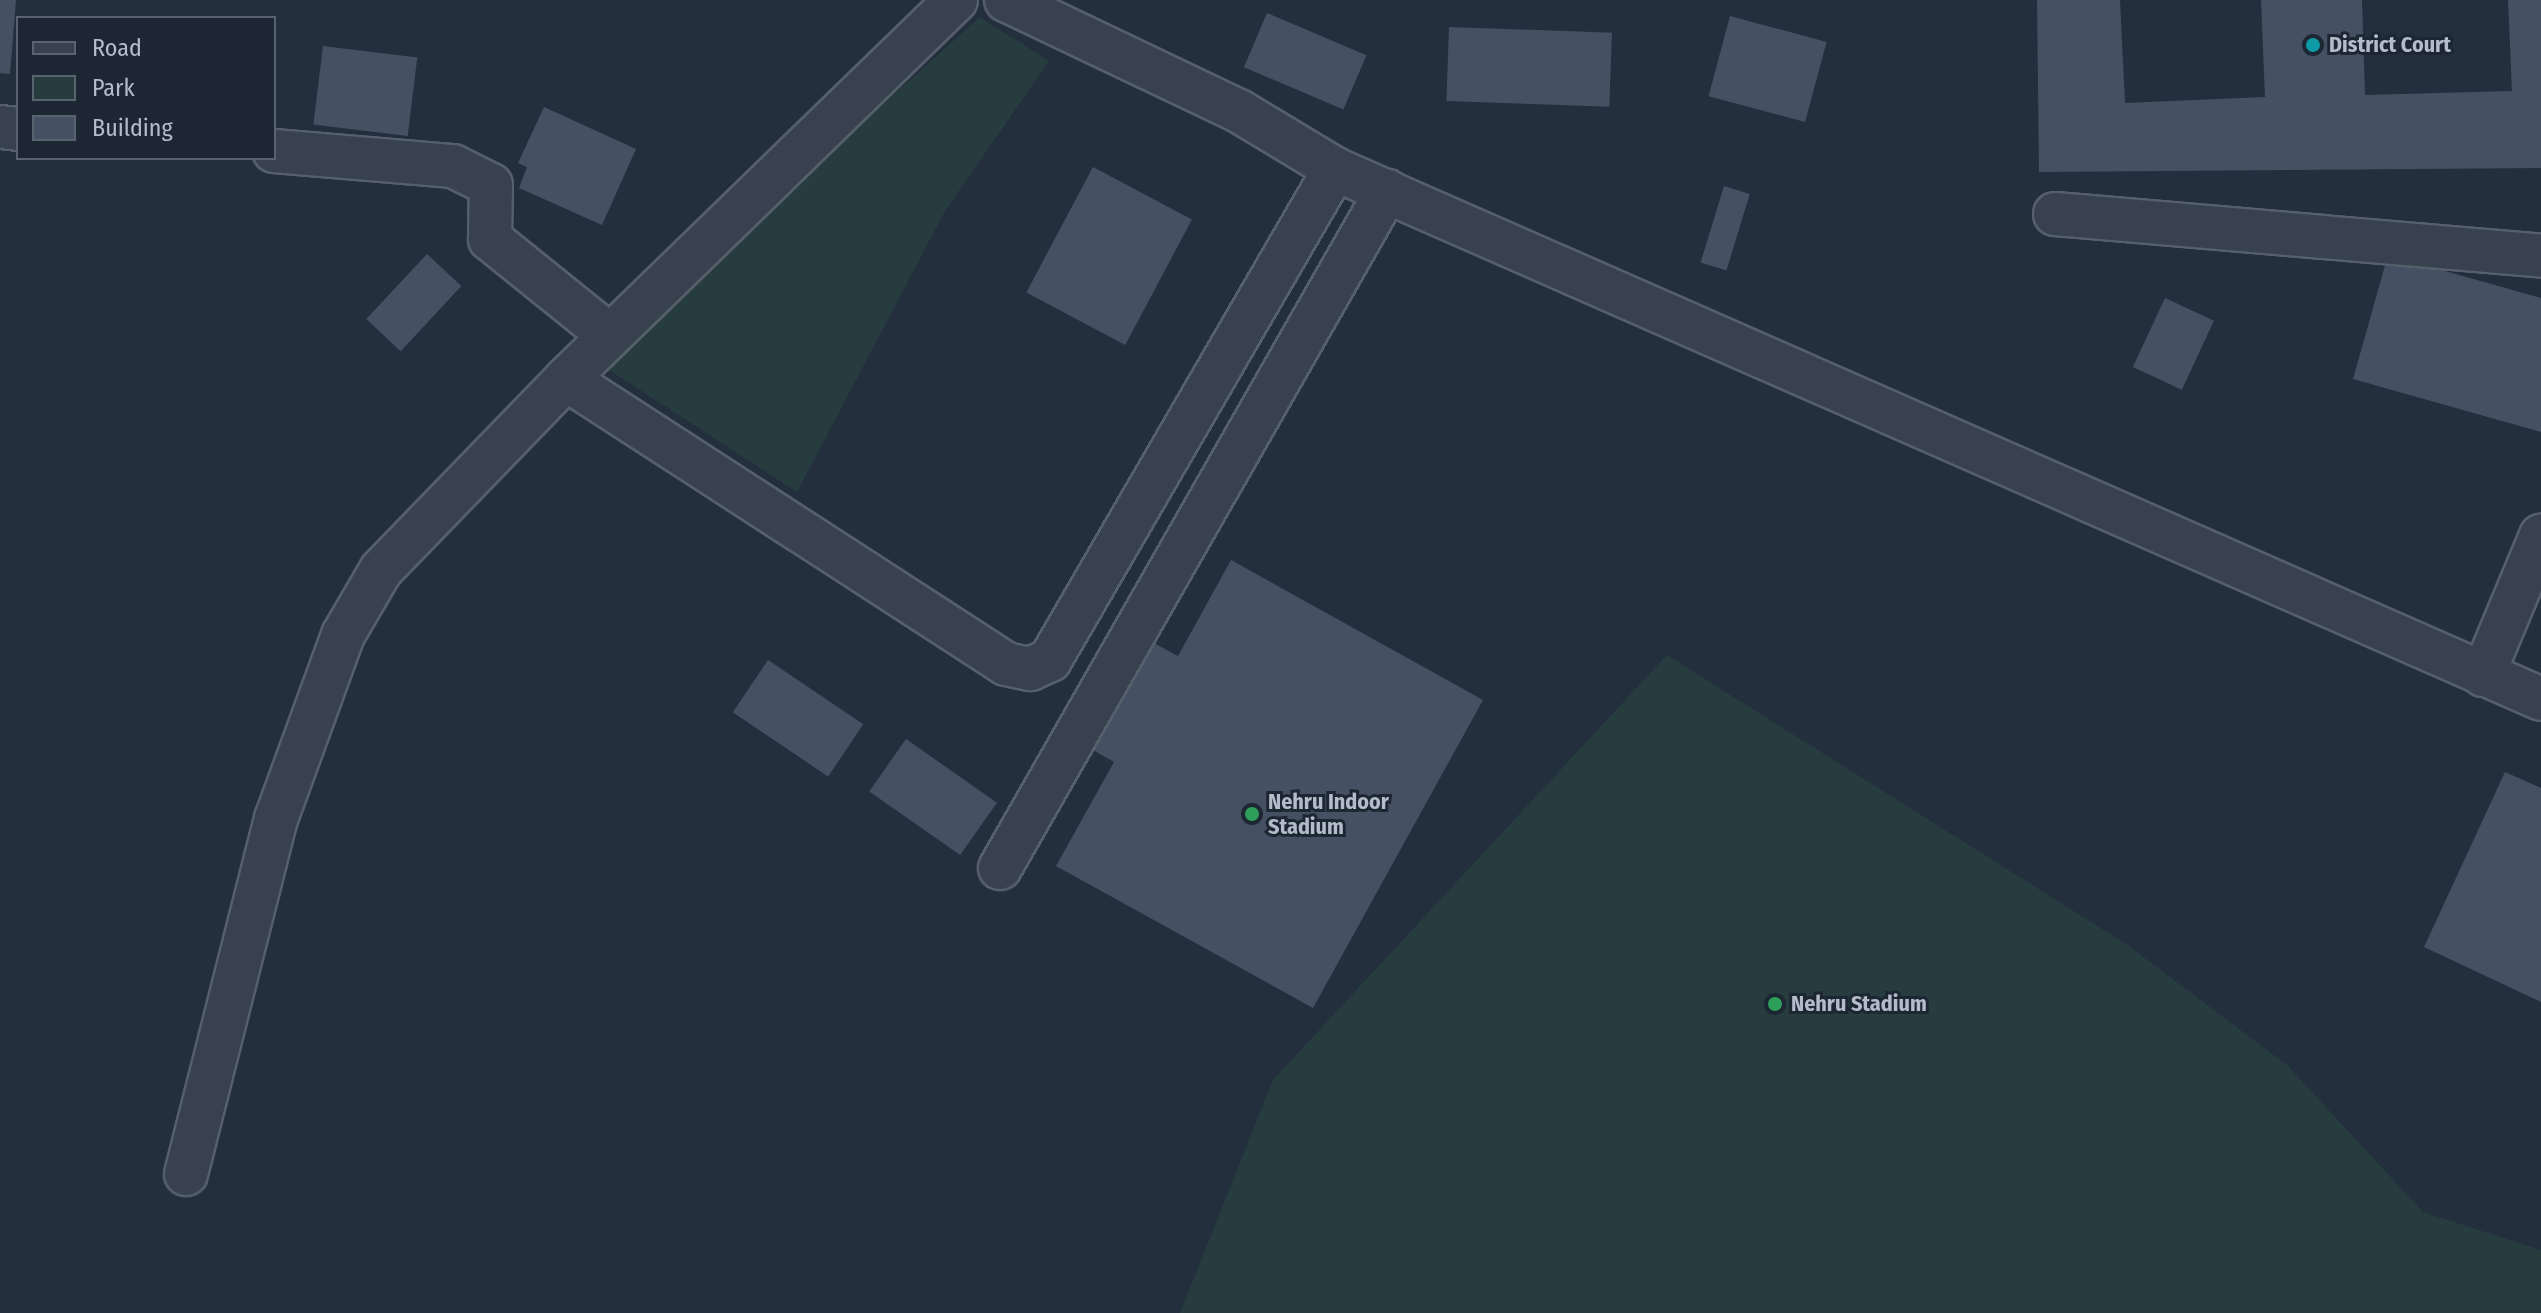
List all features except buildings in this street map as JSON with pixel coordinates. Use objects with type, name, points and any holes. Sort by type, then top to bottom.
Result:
[{"type":"street","points":[[186,1174],[276,819],[343,635],[381,570],[566,379],[956,0]]},
{"type":"street","points":[[1006,0],[1239,111],[1335,169],[2541,699]]},
{"type":"street","points":[[276,151],[453,166],[491,185],[490,239],[610,336]]},
{"type":"street","points":[[566,379],[1006,664],[1030,669],[1050,660],[1335,169]]},
{"type":"street","points":[[1000,868],[1387,191]]},
{"type":"street","points":[[2055,214],[2541,256]]},
{"type":"street","points":[[2483,675],[2541,536]]},
{"type":"green space","points":[[980,17],[1049,61],[945,211],[797,492],[597,362]]},
{"type":"green space","name":"Nehru Stadium","points":[[1667,655],[2126,944],[2287,1065],[2423,1212],[2541,1250],[2541,1313],[1180,1313],[1273,1080]]},
{"type":"place","name":"District Court","points":[[2313,45]]},
{"type":"place","name":"Nehru Indoor Stadium","points":[[1252,814]]},
{"type":"place","name":"Nehru Stadium","points":[[1775,1004]]}]
